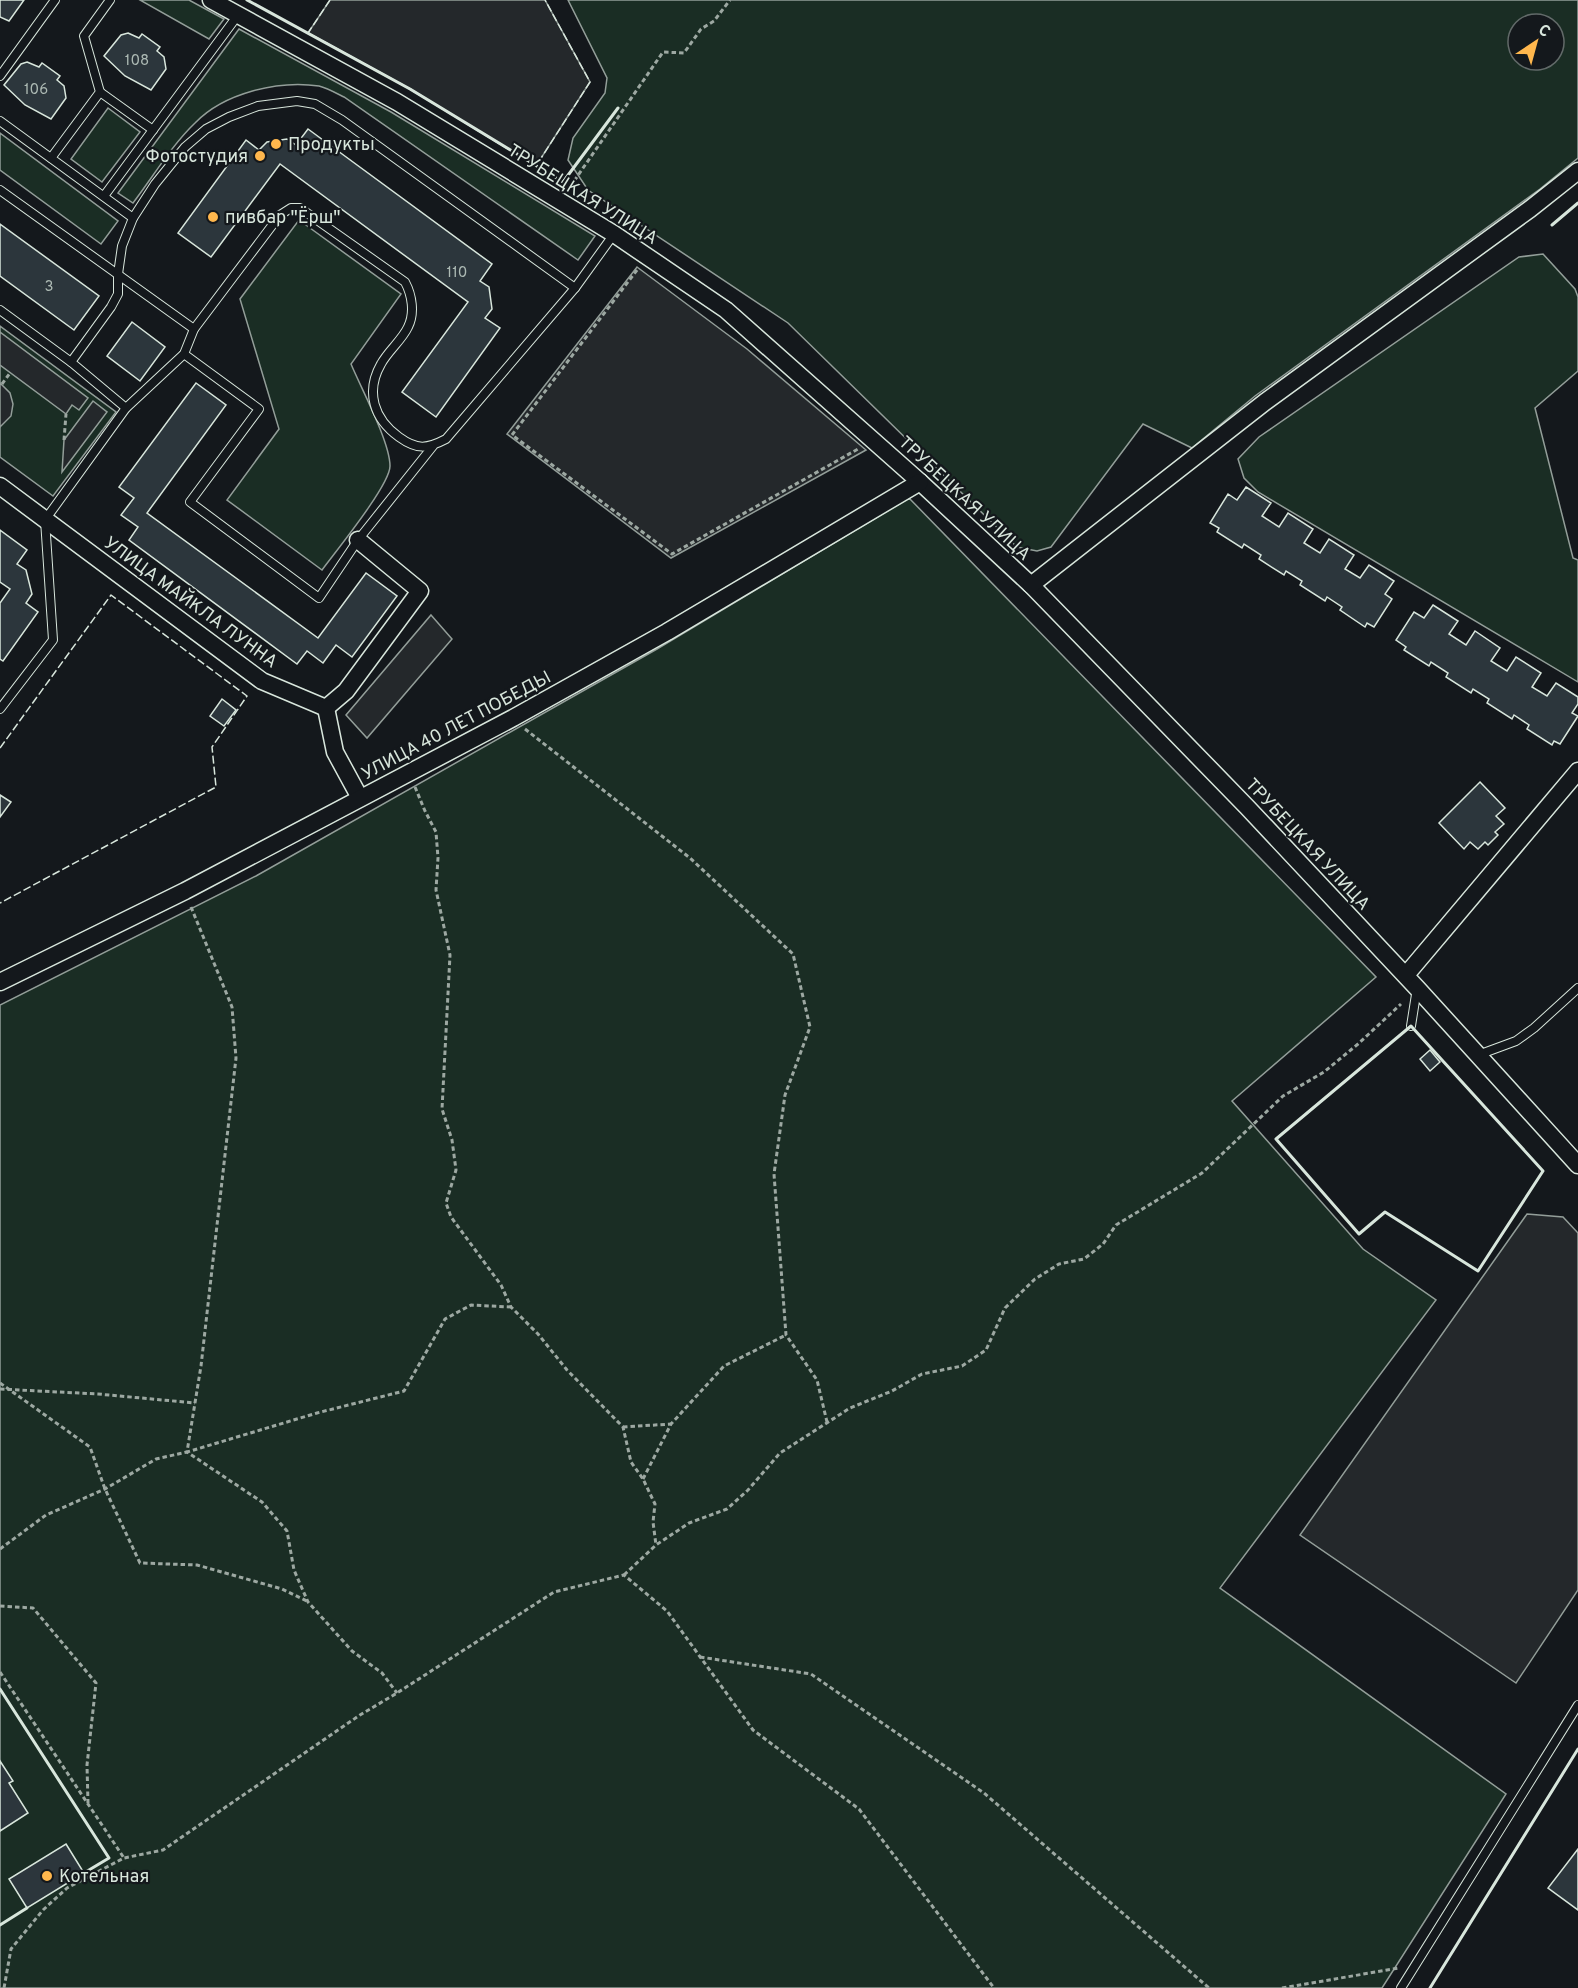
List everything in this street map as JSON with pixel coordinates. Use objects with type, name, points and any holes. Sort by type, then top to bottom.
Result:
[{"type":"street","name":"ТРУБЕЦКАЯ УЛИЦА","points":[[210,0],[397,102],[614,234],[726,310],[920,482],[1030,585],[1247,807],[1406,975],[1578,1165]]},
{"type":"street","points":[[1030,585],[1265,402],[1530,209],[1578,171]]},
{"type":"street","name":"УЛИЦА 40 ЛЕТ ПОБЕДЫ","points":[[0,982],[185,891],[513,718],[667,632],[920,482]]},
{"type":"street","name":"УЛИЦА МАЙКЛА ЛУННА","points":[[0,486],[262,681],[326,708]]},
{"type":"street","points":[[358,540],[420,591],[346,691],[326,708],[335,752],[360,798]]},
{"type":"street","points":[[1406,975],[1578,771]]},
{"type":"lane","points":[[0,76],[55,0]]},
{"type":"lane","points":[[110,0],[84,36],[100,92],[153,130]]},
{"type":"lane","points":[[104,196],[238,15]]},
{"type":"lane","points":[[51,158],[100,92]]},
{"type":"lane","points":[[71,362],[118,294],[117,274],[122,246],[134,218],[171,165],[185,147],[206,129],[258,106],[297,101],[315,104],[342,120],[575,288]]},
{"type":"lane","points":[[0,121],[134,218]]},
{"type":"lane","points":[[0,190],[194,329]]},
{"type":"lane","points":[[2,704],[53,640],[45,520],[126,408],[184,354],[194,329],[273,222],[291,208],[300,208],[405,282],[411,294],[409,326],[381,363],[374,377],[372,388],[380,418],[387,428],[412,447],[433,446]]},
{"type":"lane","points":[[184,354],[259,409],[190,502],[319,598],[358,540],[433,446],[446,439],[575,288],[614,234]]},
{"type":"lane","points":[[0,310],[71,362],[126,408]]},
{"type":"lane","points":[[1411,1026],[1417,988]]},
{"type":"lane","points":[[1478,1054],[1516,1041],[1534,1028],[1578,988]]},
{"type":"lane","points":[[1401,1988],[1578,1705]]},
{"type":"path","points":[[561,201],[663,52],[684,53],[701,29],[714,21],[730,0]]},
{"type":"path","points":[[643,262],[512,435],[672,554],[866,444]]},
{"type":"path","points":[[2,384],[10,373]]},
{"type":"path","points":[[64,440],[66,414]]},
{"type":"path","points":[[513,718],[690,858],[793,954],[810,1027],[785,1095],[774,1174],[786,1335],[817,1380],[827,1422]]},
{"type":"path","points":[[409,772],[436,832],[438,858],[435,890],[450,955],[442,1109],[452,1140],[456,1170],[446,1203],[451,1217],[501,1286],[511,1307],[538,1334],[567,1370],[623,1427],[631,1462],[643,1479],[655,1504],[653,1522],[656,1545]]},
{"type":"path","points":[[185,891],[232,1007],[236,1058],[187,1452]]},
{"type":"path","points":[[4,1988],[11,1949],[43,1910],[67,1888],[124,1858],[163,1850],[360,1714],[398,1693],[554,1592],[624,1575],[656,1545],[689,1523],[727,1509],[748,1490],[780,1453],[850,1408],[892,1391],[922,1374],[962,1366],[986,1350],[1005,1308],[1035,1279],[1059,1264],[1084,1258],[1103,1244],[1116,1225],[1202,1173],[1283,1096],[1324,1072],[1358,1044],[1417,988]]},
{"type":"path","points":[[0,1549],[46,1515],[105,1489],[156,1459],[404,1391],[444,1318],[471,1305],[511,1307]]},
{"type":"path","points":[[643,1479],[671,1424],[724,1366],[786,1335]]},
{"type":"path","points":[[0,1383],[90,1447],[105,1489],[140,1563],[197,1565],[282,1589],[308,1602]]},
{"type":"path","points":[[0,1389],[195,1402]]},
{"type":"path","points":[[623,1427],[671,1424]]},
{"type":"path","points":[[187,1452],[262,1502],[287,1531],[294,1570],[308,1602],[352,1651],[382,1673],[398,1693]]},
{"type":"path","points":[[624,1575],[667,1611],[753,1730],[859,1809],[994,1988]]},
{"type":"path","points":[[0,1606],[33,1608],[96,1683],[87,1765],[88,1803]]},
{"type":"path","points":[[700,1657],[811,1674],[984,1793],[1209,1988]]},
{"type":"path","points":[[0,1672],[124,1858]]},
{"type":"path","points":[[1282,1988],[1414,1966]]},
{"type":"green space","points":[[140,0],[189,0],[224,19],[209,39]]},
{"type":"green space","points":[[568,0],[1578,0],[1578,158],[1540,189],[1255,396],[1192,448],[1143,424],[1051,547],[1037,551],[1017,547],[788,323],[588,190],[568,160],[573,138],[605,93],[607,78]]},
{"type":"green space","points":[[239,29],[391,112],[595,236],[578,260],[344,97],[319,86],[269,87],[252,91],[221,104],[186,132],[133,203],[118,193]]},
{"type":"green space","points":[[108,108],[140,132],[102,182],[71,159]]},
{"type":"green space","points":[[0,133],[118,221],[101,244],[0,170]]},
{"type":"green space","points":[[299,220],[401,294],[351,364],[385,443],[390,466],[388,475],[350,534],[322,570],[227,500],[279,429],[240,299]]},
{"type":"green space","points":[[1543,254],[1575,289],[1578,297],[1578,371],[1535,408],[1573,558],[1578,560],[1578,682],[1258,492],[1244,478],[1238,459],[1259,437],[1519,257]]},
{"type":"green space","points":[[0,326],[116,412],[53,496],[0,457]]},
{"type":"green space","points":[[909,498],[1376,977],[1232,1101],[1363,1249],[1436,1300],[1220,1588],[1506,1794],[1382,1988],[0,1988],[0,1005],[256,876],[657,649]]},
{"type":"shaded area","points":[[330,0],[545,0],[590,82],[536,166],[410,89],[308,33]]},
{"type":"shaded area","points":[[637,267],[747,349],[866,450],[671,558],[507,434]]},
{"type":"shaded area","points":[[0,332],[88,398],[79,410],[72,405],[66,414],[0,365]]},
{"type":"shaded area","points":[[0,383],[10,393],[13,404],[11,416],[0,427]]},
{"type":"shaded area","points":[[93,401],[107,412],[62,472],[64,440]]},
{"type":"shaded area","points":[[431,615],[452,639],[367,738],[346,715]]},
{"type":"shaded area","points":[[1527,1214],[1563,1217],[1578,1233],[1578,1590],[1516,1683],[1300,1535]]},
{"type":"building","points":[[0,0],[24,0],[9,21],[0,17]]},
{"type":"building","points":[[128,33],[139,38],[142,34],[160,47],[157,51],[164,57],[166,69],[151,90],[125,76],[104,56],[121,35]]},
{"type":"building","points":[[27,62],[39,67],[42,63],[60,76],[57,80],[64,86],[66,98],[51,119],[25,105],[4,85],[21,64]]},
{"type":"building","points":[[308,129],[492,264],[480,281],[489,287],[492,309],[485,318],[500,328],[436,417],[402,392],[468,302],[280,164],[211,257],[178,233],[246,140],[259,150],[267,142],[287,139],[296,145]]},
{"type":"building","points":[[0,224],[99,296],[74,330],[0,276]]},
{"type":"building","points":[[132,322],[165,347],[140,381],[107,356]]},
{"type":"building","points":[[196,383],[226,405],[147,513],[318,638],[366,573],[397,596],[352,657],[336,645],[323,663],[307,651],[297,664],[129,540],[138,527],[121,515],[134,498],[119,487]]},
{"type":"building","points":[[1246,487],[1271,503],[1262,516],[1279,527],[1288,513],[1313,529],[1304,543],[1320,553],[1329,539],[1354,555],[1345,569],[1360,578],[1369,565],[1394,581],[1385,594],[1392,599],[1374,627],[1367,623],[1365,627],[1340,610],[1342,607],[1327,597],[1325,601],[1300,585],[1302,581],[1286,571],[1284,575],[1259,559],[1261,555],[1244,544],[1242,548],[1217,532],[1219,528],[1210,523],[1228,494],[1237,500]]},
{"type":"building","points":[[0,530],[27,550],[17,564],[26,570],[32,594],[26,603],[38,612],[3,661],[0,659],[0,603],[10,589],[0,582]]},
{"type":"building","points":[[1433,605],[1458,621],[1449,634],[1466,645],[1475,631],[1500,648],[1491,661],[1507,671],[1516,657],[1541,673],[1532,687],[1547,696],[1556,683],[1578,697],[1578,704],[1572,713],[1578,716],[1560,744],[1554,741],[1552,745],[1527,729],[1529,725],[1514,715],[1512,719],[1487,703],[1489,699],[1473,689],[1471,693],[1446,677],[1448,673],[1431,662],[1429,666],[1404,650],[1406,647],[1396,640],[1414,612],[1424,618]]},
{"type":"building","points":[[222,699],[236,710],[224,726],[210,716]]},
{"type":"building","points":[[1480,782],[1505,808],[1496,816],[1504,824],[1495,832],[1498,835],[1488,845],[1485,842],[1478,849],[1470,842],[1464,849],[1439,823]]},
{"type":"building","points":[[0,795],[11,802],[0,817]]},
{"type":"building","points":[[1430,1050],[1440,1062],[1430,1071],[1420,1059]]},
{"type":"building","points":[[0,1761],[13,1781],[9,1783],[28,1813],[0,1831]]},
{"type":"building","name":"Котельная","points":[[66,1844],[84,1873],[27,1908],[9,1879]]},
{"type":"building","points":[[1578,1849],[1578,1910],[1548,1888]]},
{"type":"fence","points":[[330,0],[308,33],[410,89],[536,166],[590,82],[545,0]]},
{"type":"fence","points":[[0,748],[111,595],[247,696],[212,747],[216,787],[0,903]]},
{"type":"wall","points":[[247,0],[410,89],[563,182],[618,108]]},
{"type":"wall","points":[[1552,225],[1578,203]]},
{"type":"wall","points":[[1411,1026],[1543,1171],[1478,1271],[1385,1212],[1359,1234],[1276,1139],[1411,1026]]},
{"type":"wall","points":[[0,1689],[109,1858],[84,1873]]},
{"type":"wall","points":[[1430,1988],[1578,1749]]},
{"type":"wall","points":[[0,1925],[27,1908]]},
{"type":"place","name":"Продукты","points":[[276,144]]},
{"type":"place","name":"Фотостудия","points":[[260,156]]},
{"type":"place","name":"пивбар \"Ёрш\"","points":[[213,217]]},
{"type":"place","name":"Котельная","points":[[47,1876]]}]
